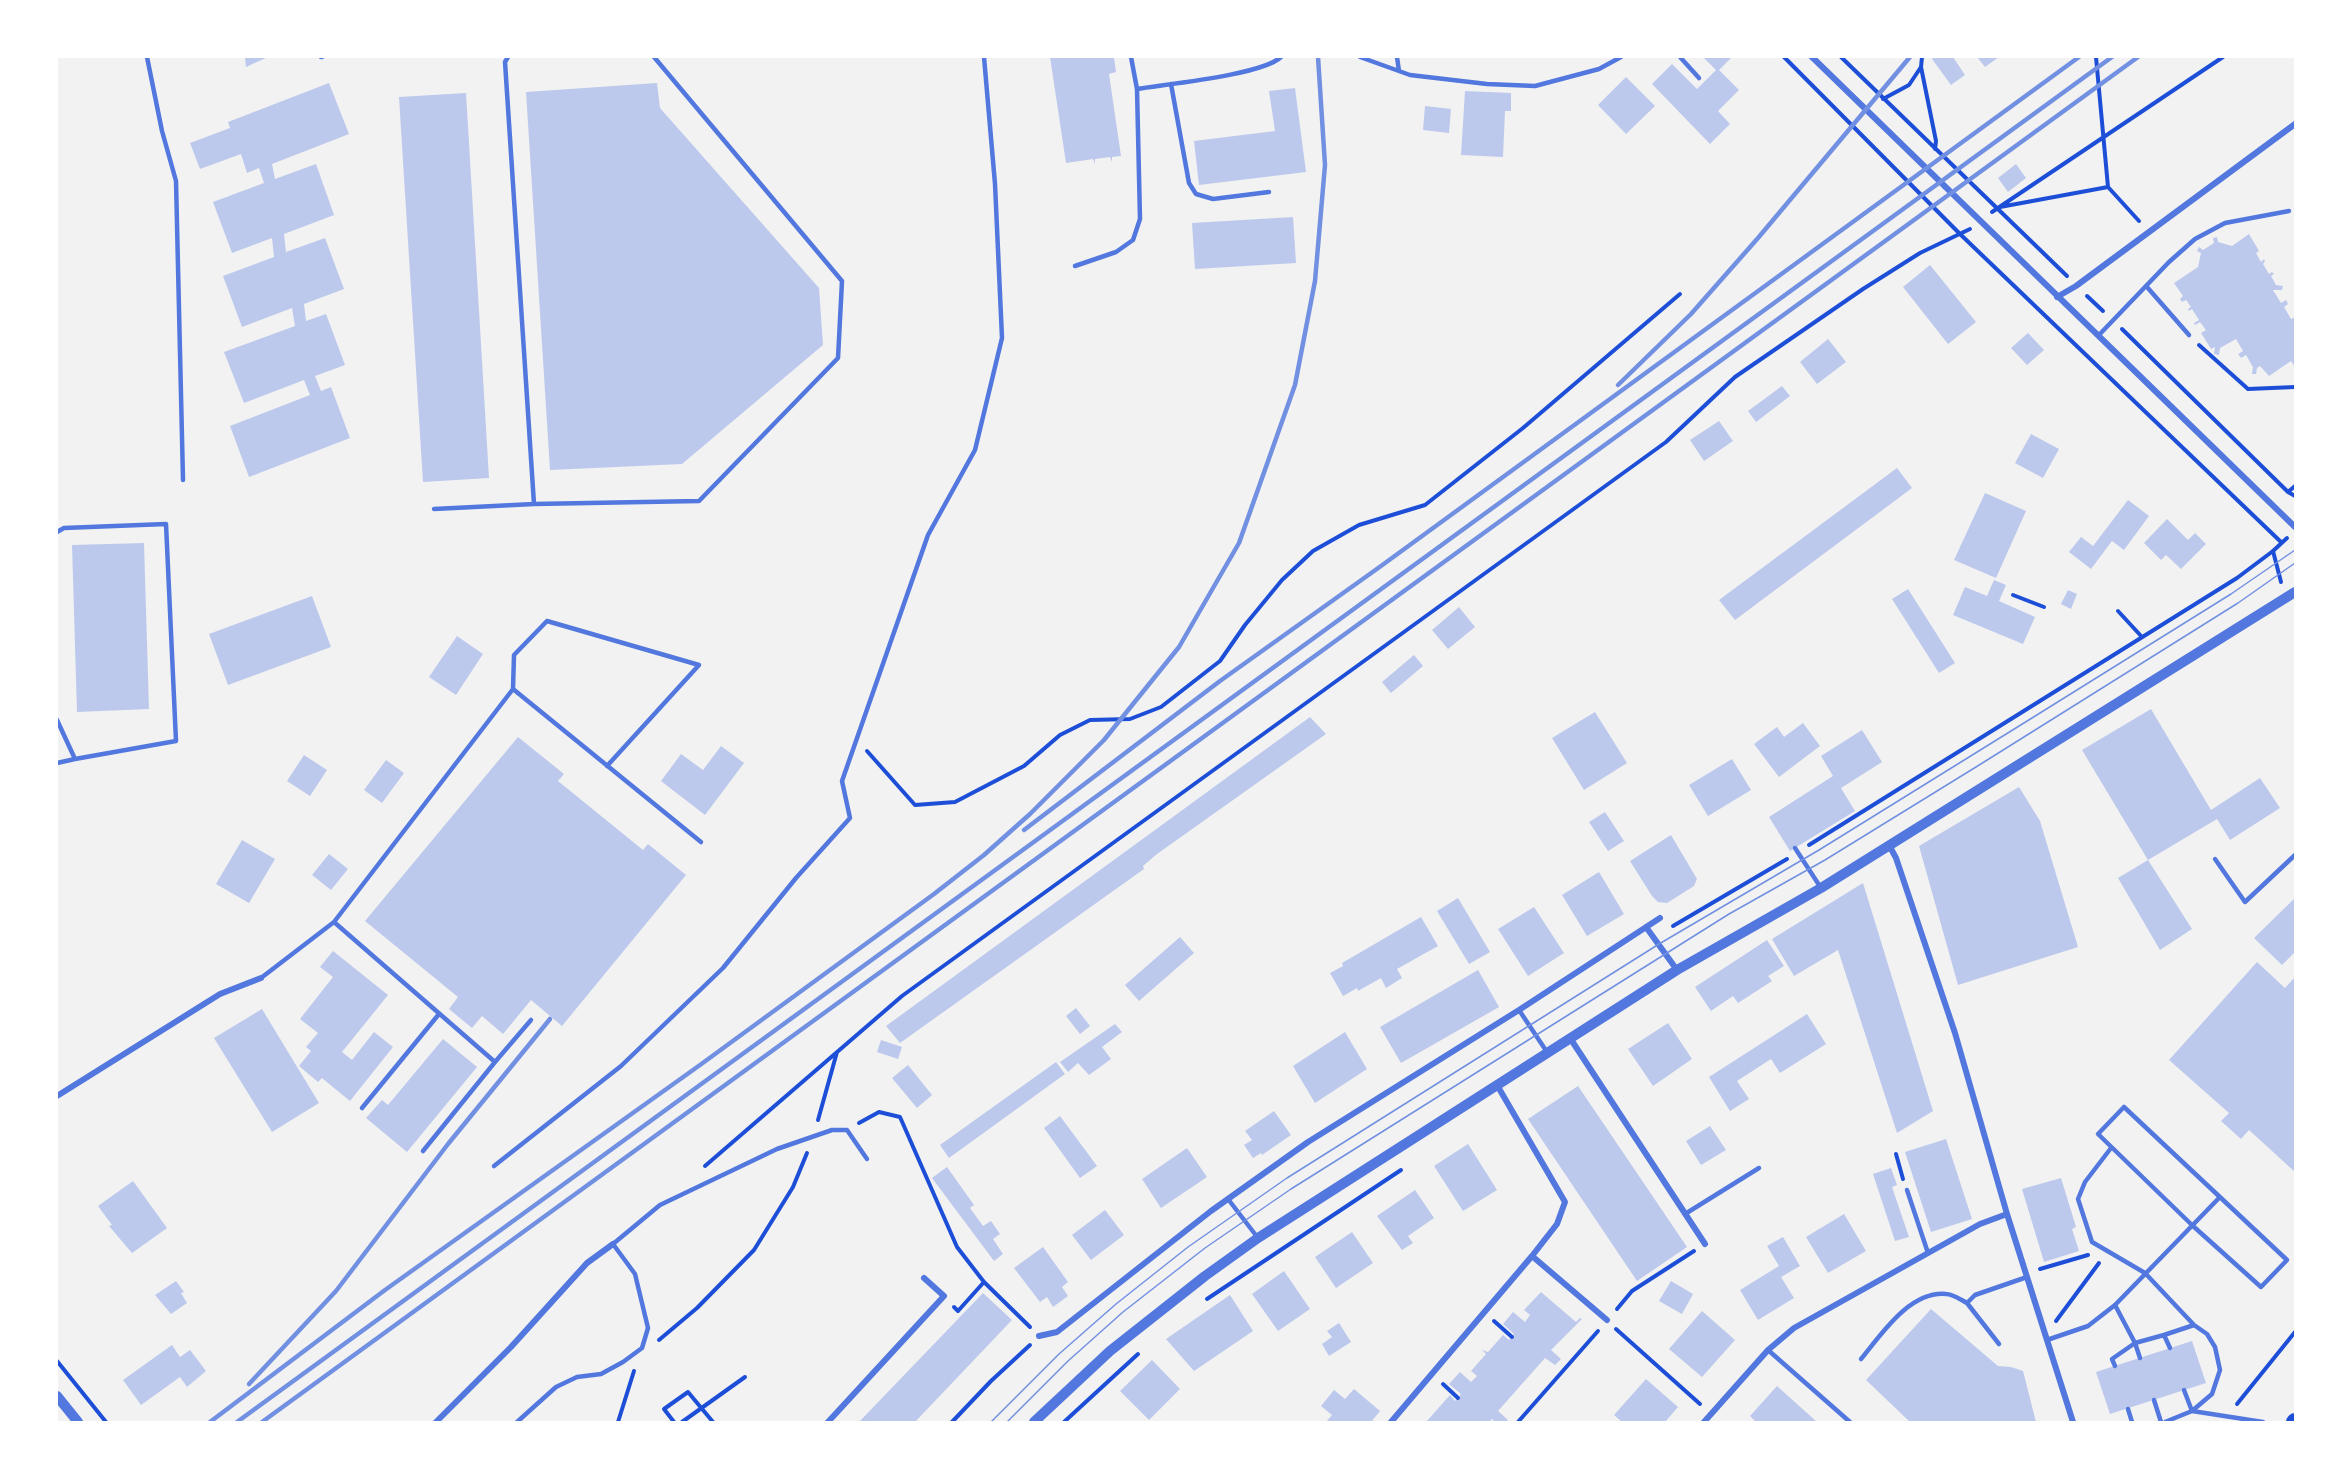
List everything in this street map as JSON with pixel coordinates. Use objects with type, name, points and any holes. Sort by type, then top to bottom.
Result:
[{"type":"street","points":[[1812,57],[2295,527]]},
{"type":"street","points":[[2057,297],[2076,286],[2295,124]]},
{"type":"street","points":[[1034,1422],[1110,1352],[1205,1276],[1258,1238],[1677,970],[1821,888],[2293,593]]},
{"type":"street","points":[[1889,844],[1896,858],[1955,1033],[2007,1214],[2073,1422]]},
{"type":"street","points":[[1039,1336],[1057,1332],[1228,1199],[1308,1142],[1519,1010],[1660,918]]},
{"type":"street","points":[[1646,927],[1677,970]]},
{"type":"street","points":[[57,1096],[220,994],[261,978]]},
{"type":"street","points":[[1570,1038],[1705,1244]]},
{"type":"street","points":[[1391,1422],[1533,1256],[1557,1224],[1565,1202],[1497,1084]]},
{"type":"street","points":[[1704,1422],[1768,1350],[1794,1328],[1980,1224],[2007,1214]]},
{"type":"street","points":[[436,1422],[511,1347],[587,1263],[613,1244]]},
{"type":"street","points":[[1533,1256],[1607,1320]]},
{"type":"street","points":[[828,1422],[944,1296],[924,1278]]},
{"type":"street","points":[[57,1396],[78,1422]]},
{"type":"lane","points":[[147,57],[162,131],[176,181],[183,480]]},
{"type":"lane","points":[[499,57],[506,60],[534,504]]},
{"type":"lane","points":[[434,509],[534,504],[699,501],[838,358],[842,281],[654,57]]},
{"type":"lane","points":[[494,1166],[621,1066],[723,968],[796,878],[850,818],[842,782],[928,535],[975,450],[1002,338],[995,184],[984,57]]},
{"type":"lane","points":[[1075,266],[1116,252],[1133,240],[1140,219],[1137,89],[1131,57]]},
{"type":"lane","points":[[1137,89],[1257,69],[1276,62],[1281,57]]},
{"type":"lane","points":[[1360,57],[1410,75],[1487,84],[1535,86],[1599,69],[1613,59],[1622,57]]},
{"type":"lane","points":[[1397,57],[1399,71]]},
{"type":"lane","points":[[1680,57],[1699,78]]},
{"type":"lane","points":[[1171,84],[1189,183],[1196,194],[1213,199],[1269,192]]},
{"type":"lane","points":[[2098,336],[2169,262],[2195,239],[2225,223],[2289,211]]},
{"type":"lane","points":[[2147,287],[2189,335]]},
{"type":"lane","points":[[57,532],[64,528],[166,524],[176,741],[57,763]]},
{"type":"lane","points":[[261,978],[334,922],[513,689],[514,655],[547,621],[699,665],[608,766]]},
{"type":"lane","points":[[513,689],[701,842]]},
{"type":"lane","points":[[57,720],[75,759]]},
{"type":"lane","points":[[1796,850],[1821,888]]},
{"type":"lane","points":[[2215,859],[2245,902],[2295,855]]},
{"type":"lane","points":[[334,922],[495,1062]]},
{"type":"lane","points":[[1519,1010],[1547,1052]]},
{"type":"lane","points":[[362,1108],[439,1014]]},
{"type":"lane","points":[[423,1151],[531,1020]]},
{"type":"lane","points":[[2124,1107],[2219,1198],[2287,1260],[2261,1287],[2193,1226],[2098,1134],[2124,1107]]},
{"type":"lane","points":[[517,1422],[556,1387],[577,1377],[601,1374],[642,1348],[648,1328],[635,1274],[613,1244],[660,1206],[777,1149],[832,1130],[847,1130],[867,1159]]},
{"type":"lane","points":[[2111,1148],[2085,1182],[2078,1199],[2092,1242],[2145,1274],[2194,1325],[2207,1334],[2215,1347],[2220,1370],[2212,1394],[2192,1411],[2163,1422],[2154,1400]]},
{"type":"lane","points":[[1685,1214],[1759,1168]]},
{"type":"lane","points":[[1907,1190],[1928,1253]]},
{"type":"lane","points":[[2047,1340],[2088,1326],[2115,1305],[2219,1198]]},
{"type":"lane","points":[[1228,1199],[1258,1238]]},
{"type":"lane","points":[[1968,1304],[1975,1295],[2027,1278]]},
{"type":"lane","points":[[1861,1359],[1902,1310],[1929,1296],[1947,1294],[1968,1304],[1999,1344]]},
{"type":"lane","points":[[2115,1305],[2135,1343],[2140,1358]]},
{"type":"lane","points":[[2115,1366],[2112,1359],[2135,1343],[2194,1325]]},
{"type":"lane","points":[[2164,1335],[2170,1348]]},
{"type":"lane","points":[[1768,1350],[1850,1422]]},
{"type":"lane","points":[[2184,1390],[2192,1411]]},
{"type":"lane","points":[[2128,1409],[2132,1422]]},
{"type":"lane","points":[[2192,1411],[2263,1422]]},
{"type":"path","points":[[1784,57],[1960,234],[2281,542]]},
{"type":"path","points":[[1922,57],[1921,67],[1936,141],[1935,149]]},
{"type":"path","points":[[2096,57],[2108,186],[2148,232]]},
{"type":"path","points":[[704,1167],[902,996],[1666,442],[1735,377],[1920,253],[1981,223],[1996,208],[2223,57]]},
{"type":"path","points":[[1883,99],[1909,85],[1921,67]]},
{"type":"path","points":[[1996,208],[2108,186]]},
{"type":"path","points":[[856,739],[915,805],[955,802],[1024,766],[1060,735],[1090,720],[1130,719],[1161,707],[1220,661],[1245,625],[1282,580],[1313,551],[1359,525],[1425,504],[1523,428],[1680,294]]},
{"type":"path","points":[[2189,335],[2248,389],[2295,387]]},
{"type":"path","points":[[2288,492],[2295,486]]},
{"type":"path","points":[[1654,938],[2237,578],[2274,551],[2288,537]]},
{"type":"path","points":[[2274,551],[2282,584],[2293,593]]},
{"type":"path","points":[[2013,595],[2044,607]]},
{"type":"path","points":[[2118,612],[2142,637]]},
{"type":"path","points":[[618,1422],[642,1348],[661,1339],[697,1308],[754,1250],[793,1187],[813,1137],[837,1051]]},
{"type":"path","points":[[847,1130],[879,1112],[900,1117],[957,1247],[984,1282],[1039,1336],[952,1422]]},
{"type":"path","points":[[1896,1154],[1907,1190]]},
{"type":"path","points":[[1205,1300],[1409,1164]]},
{"type":"path","points":[[1518,1422],[1632,1291],[1705,1244]]},
{"type":"path","points":[[2027,1278],[2040,1269],[2081,1256],[2107,1253]]},
{"type":"path","points":[[2056,1321],[2107,1253]]},
{"type":"path","points":[[944,1296],[958,1311],[984,1282]]},
{"type":"path","points":[[1484,1312],[1512,1337]]},
{"type":"path","points":[[1607,1320],[1711,1413]]},
{"type":"path","points":[[2226,1418],[2295,1332]]},
{"type":"path","points":[[1064,1422],[1139,1353]]},
{"type":"path","points":[[57,1361],[106,1422]]},
{"type":"path","points":[[1432,1374],[1458,1398]]},
{"type":"path","points":[[682,1422],[745,1377]]},
{"type":"path","points":[[674,1422],[664,1409],[688,1392],[713,1422]]},
{"type":"building","points":[[245,57],[268,57],[246,67]]},
{"type":"building","points":[[1050,57],[1114,57],[1116,72],[1109,74],[1121,156],[1112,157],[1112,162],[1110,157],[1095,159],[1095,164],[1093,159],[1066,163]]},
{"type":"building","points":[[1703,57],[1732,57],[1719,70],[1739,90],[1718,111],[1730,124],[1710,144],[1652,84],[1672,64],[1697,89],[1716,70]]},
{"type":"building","points":[[1953,57],[1965,75],[1951,85],[1932,59]]},
{"type":"building","points":[[1977,57],[1999,57],[1985,67]]},
{"type":"building","points":[[1626,77],[1655,106],[1626,134],[1598,105]]},
{"type":"building","points":[[329,83],[349,134],[272,164],[275,179],[316,164],[334,215],[284,234],[286,252],[325,238],[344,289],[304,304],[306,321],[326,314],[345,365],[315,376],[321,391],[331,387],[350,438],[249,477],[230,426],[310,395],[304,380],[244,403],[224,352],[295,326],[292,308],[242,327],[223,276],[274,257],[272,238],[232,253],[213,202],[264,183],[259,168],[247,173],[241,154],[200,169],[190,143],[230,128],[228,122]]},
{"type":"building","points":[[657,83],[660,108],[819,288],[823,345],[682,464],[550,470],[526,92]]},
{"type":"building","points":[[1295,88],[1306,172],[1199,185],[1194,141],[1275,131],[1269,91]]},
{"type":"building","points":[[1465,91],[1511,93],[1511,111],[1505,111],[1503,157],[1461,155]]},
{"type":"building","points":[[466,93],[489,478],[423,482],[399,97]]},
{"type":"building","points":[[1425,106],[1451,109],[1449,133],[1423,130]]},
{"type":"building","points":[[2016,164],[2026,178],[2008,192],[1998,178]]},
{"type":"building","points":[[1293,217],[1296,263],[1195,269],[1192,223]]},
{"type":"building","points":[[2249,234],[2259,251],[2256,253],[2261,262],[2264,259],[2263,264],[2269,274],[2272,272],[2274,274],[2271,276],[2276,285],[2283,286],[2282,290],[2273,290],[2281,303],[2286,300],[2288,304],[2284,307],[2291,319],[2295,317],[2295,367],[2291,361],[2269,376],[2260,366],[2256,374],[2252,374],[2253,367],[2246,355],[2241,358],[2238,354],[2243,351],[2236,339],[2220,348],[2219,355],[2214,354],[2215,347],[2211,349],[2201,333],[2206,330],[2200,322],[2195,325],[2194,323],[2199,320],[2192,309],[2189,311],[2191,307],[2186,300],[2182,302],[2180,299],[2183,296],[2174,283],[2198,267],[2201,253],[2197,251],[2199,247],[2203,250],[2214,243],[2213,238],[2217,237],[2218,242],[2232,246]]},
{"type":"building","points":[[1930,265],[1976,322],[1948,344],[1903,287]]},
{"type":"building","points":[[2028,333],[2044,350],[2027,365],[2011,348]]},
{"type":"building","points":[[1828,339],[1846,362],[1817,384],[1800,362]]},
{"type":"building","points":[[1782,386],[1790,396],[1756,422],[1748,411]]},
{"type":"building","points":[[1719,421],[1733,441],[1704,461],[1690,440]]},
{"type":"building","points":[[2031,434],[2059,449],[2043,478],[2015,463]]},
{"type":"building","points":[[1897,468],[1912,488],[1735,620],[1719,600]]},
{"type":"building","points":[[1985,493],[2026,511],[1996,578],[1954,560]]},
{"type":"building","points":[[2128,500],[2149,516],[2124,550],[2112,541],[2091,569],[2069,552],[2081,537],[2093,546]]},
{"type":"building","points":[[2167,519],[2188,540],[2195,533],[2206,544],[2181,569],[2166,555],[2161,560],[2144,543]]},
{"type":"building","points":[[144,543],[149,709],[77,712],[72,545]]},
{"type":"building","points":[[1994,580],[2006,585],[1999,601],[2035,617],[2023,644],[1953,615],[1965,587],[1987,596]]},
{"type":"building","points":[[1908,589],[1955,663],[1939,673],[1892,599]]},
{"type":"building","points":[[2068,590],[2077,594],[2071,609],[2061,604]]},
{"type":"building","points":[[312,596],[331,647],[228,685],[209,634]]},
{"type":"building","points":[[1459,607],[1475,627],[1448,649],[1432,630]]},
{"type":"building","points":[[457,636],[483,654],[456,695],[429,677]]},
{"type":"building","points":[[1414,655],[1423,666],[1391,693],[1382,682]]},
{"type":"building","points":[[2151,709],[2211,810],[2260,778],[2280,808],[2230,840],[2217,819],[2148,860],[2082,750]]},
{"type":"building","points":[[1595,712],[1627,763],[1584,790],[1552,738]]},
{"type":"building","points":[[1310,717],[1326,734],[1157,854],[1143,866],[1144,869],[900,1043],[886,1026]]},
{"type":"building","points":[[1803,723],[1820,746],[1779,777],[1754,744],[1777,727],[1784,737]]},
{"type":"building","points":[[1862,730],[1882,762],[1841,788],[1855,811],[1790,851],[1769,817],[1833,776],[1821,756]]},
{"type":"building","points":[[518,737],[564,774],[558,781],[643,850],[648,844],[686,875],[562,1026],[531,1000],[503,1034],[482,1016],[472,1028],[449,1009],[458,997],[365,921]]},
{"type":"building","points":[[721,746],[744,763],[705,815],[661,781],[681,754],[703,770]]},
{"type":"building","points":[[304,755],[327,770],[310,796],[287,781]]},
{"type":"building","points":[[1732,759],[1751,790],[1708,816],[1689,785]]},
{"type":"building","points":[[386,760],[404,773],[382,803],[364,790]]},
{"type":"building","points":[[2019,787],[2040,821],[2078,947],[1958,985],[1919,846]]},
{"type":"building","points":[[1605,812],[1624,841],[1608,851],[1589,822]]},
{"type":"building","points":[[1671,835],[1697,879],[1694,886],[1667,903],[1658,902],[1630,861]]},
{"type":"building","points":[[242,840],[275,859],[249,903],[216,884]]},
{"type":"building","points":[[329,854],[348,869],[331,890],[312,875]]},
{"type":"building","points":[[2148,860],[2192,929],[2160,950],[2118,878]]},
{"type":"building","points":[[1599,872],[1624,914],[1587,936],[1562,895]]},
{"type":"building","points":[[1863,883],[1933,1111],[1897,1133],[1838,950],[1794,976],[1772,939]]},
{"type":"building","points":[[1458,898],[1490,952],[1469,964],[1437,911]]},
{"type":"building","points":[[2295,898],[2295,952],[2282,965],[2254,938]]},
{"type":"building","points":[[1534,907],[1564,953],[1528,976],[1498,929]]},
{"type":"building","points":[[1421,917],[1438,946],[1397,969],[1402,978],[1386,988],[1381,978],[1358,991],[1357,988],[1343,996],[1330,973],[1343,966],[1342,963]]},
{"type":"building","points":[[1180,937],[1194,953],[1139,1001],[1125,985]]},
{"type":"building","points":[[1767,940],[1784,966],[1768,976],[1772,981],[1738,1003],[1733,996],[1711,1011],[1695,987]]},
{"type":"building","points":[[333,951],[388,995],[342,1052],[352,1060],[374,1032],[393,1047],[350,1101],[322,1078],[318,1082],[299,1066],[311,1051],[306,1047],[318,1033],[300,1019],[333,977],[320,967]]},
{"type":"building","points":[[2257,962],[2285,988],[2295,977],[2295,1172],[2249,1130],[2241,1139],[2221,1121],[2229,1113],[2169,1060]]},
{"type":"building","points":[[1478,970],[1499,1007],[1401,1063],[1380,1027]]},
{"type":"building","points":[[1076,1008],[1090,1026],[1080,1034],[1066,1016]]},
{"type":"building","points":[[262,1009],[319,1103],[272,1132],[214,1038]]},
{"type":"building","points":[[1807,1014],[1826,1044],[1780,1073],[1771,1059],[1737,1081],[1749,1099],[1730,1111],[1709,1077]]},
{"type":"building","points":[[1668,1023],[1692,1059],[1653,1086],[1628,1049]]},
{"type":"building","points":[[1115,1024],[1122,1032],[1102,1047],[1111,1059],[1089,1075],[1078,1063],[1068,1072],[1060,1062]]},
{"type":"building","points":[[1345,1032],[1367,1069],[1315,1103],[1293,1066]]},
{"type":"building","points":[[443,1039],[477,1067],[407,1152],[366,1118],[382,1100],[388,1105]]},
{"type":"building","points":[[881,1040],[902,1047],[898,1059],[877,1052]]},
{"type":"building","points":[[1056,1062],[1065,1074],[949,1158],[940,1145]]},
{"type":"building","points":[[908,1065],[932,1095],[917,1108],[892,1078]]},
{"type":"building","points":[[1578,1086],[1687,1247],[1637,1281],[1528,1119]]},
{"type":"building","points":[[1274,1111],[1291,1135],[1262,1155],[1261,1153],[1253,1158],[1244,1145],[1252,1140],[1245,1131]]},
{"type":"building","points":[[1060,1116],[1097,1166],[1080,1178],[1044,1128]]},
{"type":"building","points":[[1710,1126],[1726,1150],[1701,1165],[1686,1141]]},
{"type":"building","points":[[1946,1139],[1972,1219],[1931,1232],[1905,1152]]},
{"type":"building","points":[[1468,1144],[1497,1190],[1463,1211],[1434,1166]]},
{"type":"building","points":[[1187,1148],[1207,1177],[1161,1208],[1142,1179]]},
{"type":"building","points":[[947,1167],[974,1205],[970,1208],[983,1226],[991,1221],[1000,1234],[993,1239],[1003,1254],[994,1261],[932,1178]]},
{"type":"building","points":[[1891,1168],[1897,1185],[1892,1187],[1909,1237],[1895,1241],[1873,1174]]},
{"type":"building","points":[[2061,1178],[2076,1227],[2072,1229],[2079,1251],[2044,1262],[2022,1189]]},
{"type":"building","points":[[133,1181],[167,1228],[132,1253],[109,1226],[112,1225],[98,1206]]},
{"type":"building","points":[[1415,1190],[1434,1218],[1408,1236],[1413,1243],[1402,1250],[1377,1216]]},
{"type":"building","points":[[1105,1210],[1124,1235],[1091,1260],[1072,1235]]},
{"type":"building","points":[[1844,1214],[1866,1251],[1828,1273],[1806,1237]]},
{"type":"building","points":[[1352,1232],[1373,1263],[1336,1288],[1315,1257]]},
{"type":"building","points":[[1783,1237],[1800,1266],[1781,1277],[1794,1298],[1758,1320],[1740,1290],[1779,1266],[1767,1246]]},
{"type":"building","points":[[1043,1247],[1068,1282],[1062,1287],[1068,1296],[1053,1307],[1047,1297],[1040,1302],[1014,1268]]},
{"type":"building","points":[[1284,1271],[1310,1309],[1278,1331],[1252,1294]]},
{"type":"building","points":[[176,1281],[184,1292],[181,1293],[187,1303],[171,1314],[155,1295]]},
{"type":"building","points":[[1671,1281],[1693,1294],[1682,1314],[1659,1301]]},
{"type":"building","points":[[1541,1292],[1576,1322],[1582,1319],[1551,1350],[1561,1359],[1555,1365],[1545,1358],[1498,1411],[1508,1420],[1506,1422],[1495,1422],[1492,1419],[1489,1422],[1426,1422],[1450,1395],[1455,1401],[1461,1394],[1449,1384],[1460,1372],[1471,1382],[1477,1376],[1471,1371],[1486,1354],[1482,1350],[1488,1352],[1503,1335],[1509,1340],[1514,1334],[1503,1324],[1513,1312],[1525,1322],[1530,1315],[1524,1310]]},
{"type":"building","points":[[983,1293],[1012,1320],[915,1422],[859,1422]]},
{"type":"building","points":[[1230,1295],[1253,1331],[1194,1371],[1166,1339]]},
{"type":"building","points":[[1931,1309],[1998,1366],[2023,1371],[2036,1422],[1910,1422],[1866,1380]]},
{"type":"building","points":[[1702,1311],[1735,1340],[1702,1377],[1669,1349]]},
{"type":"building","points":[[1339,1323],[1351,1342],[1329,1356],[1322,1344],[1332,1337],[1327,1331]]},
{"type":"building","points":[[2192,1341],[2206,1383],[2110,1414],[2096,1372]]},
{"type":"building","points":[[172,1345],[180,1357],[190,1350],[206,1371],[187,1387],[180,1377],[141,1405],[123,1380]]},
{"type":"building","points":[[1152,1360],[1180,1389],[1149,1420],[1120,1391]]},
{"type":"building","points":[[1646,1379],[1678,1407],[1665,1422],[1622,1422],[1614,1415]]},
{"type":"building","points":[[1777,1386],[1817,1422],[1756,1422],[1750,1416]]},
{"type":"building","points":[[1354,1389],[1380,1411],[1371,1422],[1326,1422],[1332,1415],[1321,1406],[1334,1390],[1345,1399]]},
{"type":"tram line","points":[[991,1422],[1059,1354],[1116,1304],[1188,1247],[1287,1178],[1659,944],[1819,850],[2032,718],[2231,594],[2295,550]]},
{"type":"tram line","points":[[1007,1422],[1068,1361],[1123,1312],[1205,1248],[1291,1189],[1729,914],[1825,860],[1976,767],[2238,603],[2295,563]]},
{"type":"railway","points":[[210,1422],[385,1290],[934,894],[984,855],[1030,814],[1104,740],[1179,647],[1239,543],[1295,385],[1315,281],[1325,165],[1318,57]]},
{"type":"railway","points":[[1618,385],[1691,314],[1910,57]]},
{"type":"railway","points":[[1024,830],[1220,681],[2079,57]]},
{"type":"railway","points":[[237,1422],[2112,57]]},
{"type":"railway","points":[[262,1422],[2138,57]]},
{"type":"railway","points":[[249,1384],[336,1291],[448,1144],[550,1019]]}]
